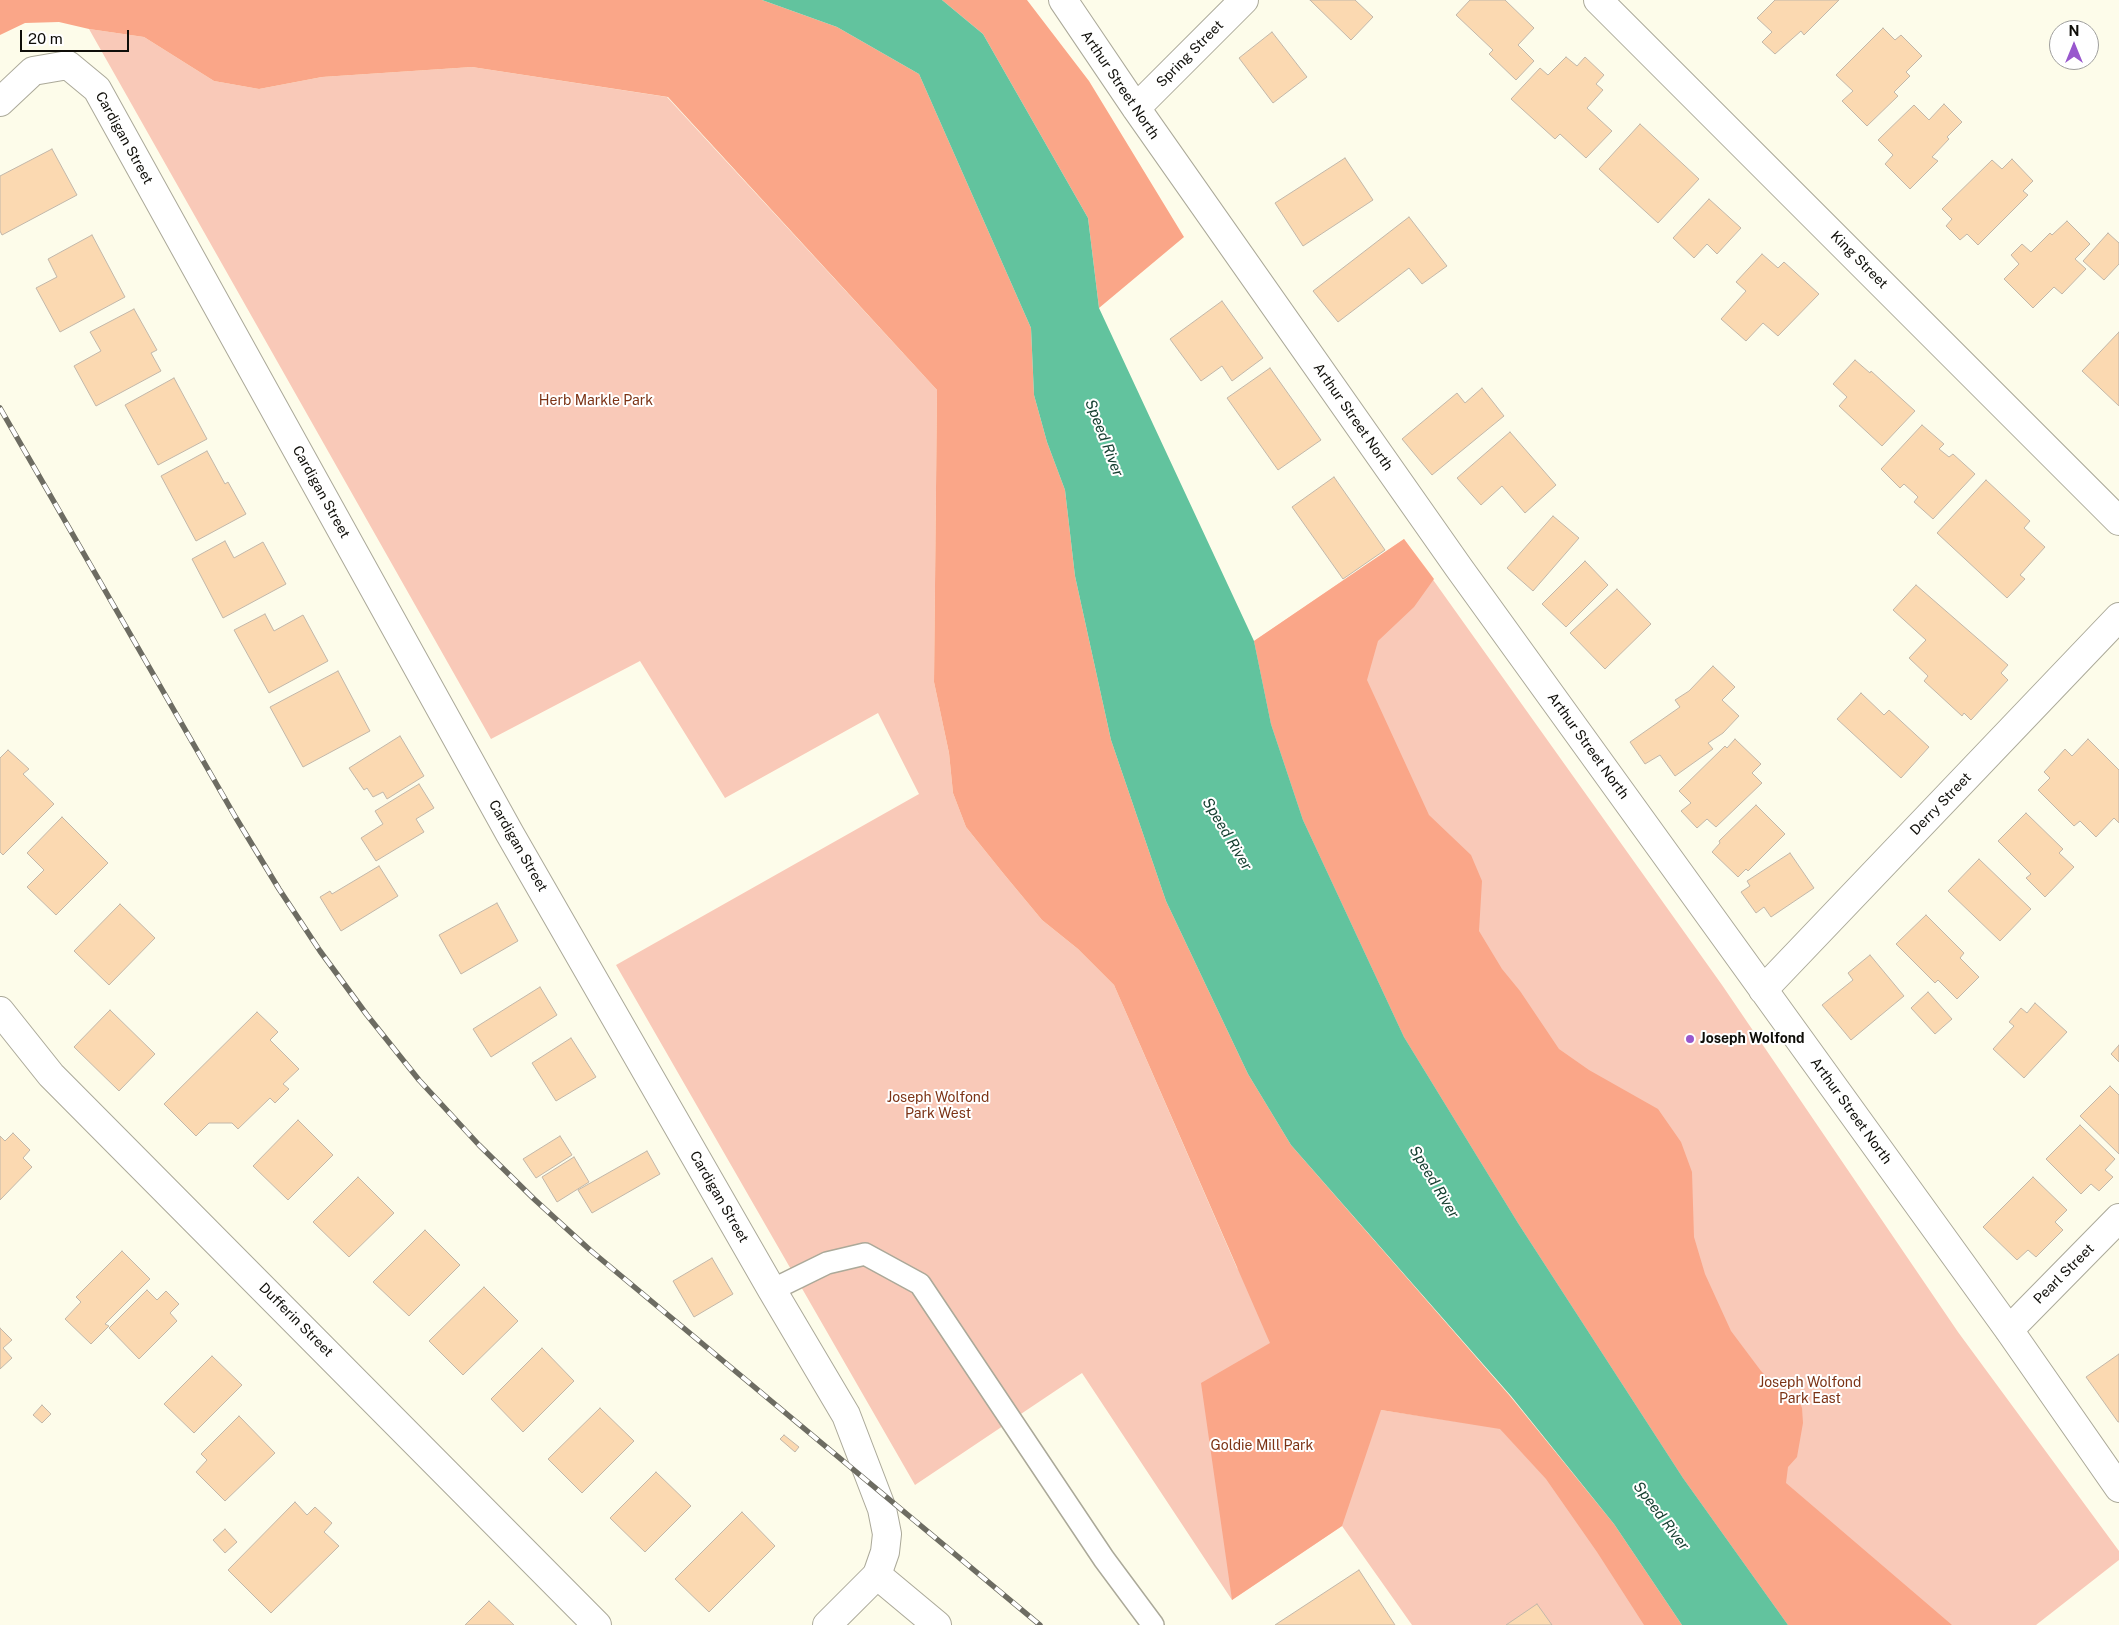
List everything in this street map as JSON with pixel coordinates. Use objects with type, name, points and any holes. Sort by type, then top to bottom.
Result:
[{"type":"street","name":"Arthur Street North","points":[[1063,0],[1136,108],[1454,560],[2008,1330],[2119,1488]]},
{"type":"street","name":"Spring Street","points":[[1136,108],[1244,0]]},
{"type":"street","name":"King Street","points":[[1598,0],[2119,521]]},
{"type":"street","name":"Cardigan Street","points":[[0,102],[33,71],[68,65],[97,89],[510,834],[772,1290],[846,1414],[882,1509],[887,1534],[885,1552],[877,1575]]},
{"type":"street","name":"Derry Street","points":[[1763,990],[2119,617]]},
{"type":"street","name":"Dufferin Street","points":[[0,1011],[51,1075],[162,1184],[596,1625]]},
{"type":"street","name":"Pearl Street","points":[[2008,1330],[2119,1218]]},
{"type":"street","points":[[827,1625],[877,1575],[937,1625]]},
{"type":"lane","points":[[772,1290],[827,1263],[865,1254],[920,1284],[1061,1496],[1153,1625]]},
{"type":"green space","name":"Goldie Mill Park","points":[[0,0],[762,0],[837,27],[919,74],[1031,328],[1034,395],[1047,442],[1065,490],[1075,576],[1111,740],[1166,901],[1248,1074],[1291,1145],[1510,1396],[1614,1524],[1682,1625],[1644,1625],[1597,1552],[1546,1479],[1500,1429],[1381,1410],[1342,1526],[1232,1600],[1201,1383],[1270,1343],[1114,985],[1078,949],[1042,920],[966,827],[953,793],[949,753],[934,682],[937,390],[668,97],[472,67],[322,77],[259,89],[214,81],[144,37],[89,29],[59,22],[25,23],[0,35]]},
{"type":"green space","points":[[942,0],[1027,0],[1089,81],[1184,237],[1099,308],[1088,218],[983,34]]},
{"type":"green space","points":[[89,29],[144,37],[214,81],[259,89],[322,77],[472,67],[667,97],[937,390],[934,682],[949,753],[953,793],[966,827],[1042,920],[1078,949],[1114,985],[1237,1268],[1381,1410],[1500,1428],[1682,1625],[1412,1625],[1342,1526],[1232,1600],[1082,1373],[915,1485],[616,965],[919,794],[878,713],[725,798],[640,661],[491,739]]},
{"type":"green space","name":"Joseph Wolfond Park East","points":[[1404,539],[1722,985],[1958,1332],[2119,1551],[2119,1560],[2036,1625],[1788,1625],[1683,1478],[1518,1223],[1404,1037],[1303,820],[1271,724],[1254,641]]},
{"type":"green space","points":[[1404,539],[1434,579],[1414,607],[1378,641],[1367,680],[1429,815],[1471,855],[1482,881],[1479,931],[1502,969],[1520,991],[1559,1049],[1589,1070],[1658,1109],[1681,1142],[1692,1172],[1694,1237],[1705,1274],[1731,1331],[1761,1371],[1780,1390],[1797,1396],[1802,1408],[1803,1423],[1797,1457],[1788,1467],[1786,1483],[1952,1625],[1788,1625],[1683,1478],[1518,1223],[1404,1037],[1303,820],[1271,724],[1254,641]]},
{"type":"water","name":"Speed River","points":[[762,0],[942,0],[983,34],[1088,218],[1099,308],[1254,641],[1271,724],[1303,820],[1404,1037],[1518,1223],[1683,1478],[1788,1625],[1682,1625],[1614,1524],[1511,1396],[1291,1145],[1248,1074],[1166,901],[1111,740],[1075,576],[1065,490],[1047,442],[1034,395],[1031,328],[919,74],[837,27]]},
{"type":"building","points":[[1310,0],[1355,0],[1373,17],[1351,40]]},
{"type":"building","points":[[1470,0],[1505,0],[1534,28],[1518,45],[1534,61],[1516,80],[1489,54],[1493,50],[1456,15]]},
{"type":"building","points":[[1775,0],[1839,0],[1804,35],[1801,31],[1775,54],[1762,42],[1772,32],[1757,18]]},
{"type":"building","points":[[1883,28],[1895,40],[1901,35],[1922,56],[1906,72],[1910,76],[1894,92],[1898,96],[1867,126],[1842,101],[1853,91],[1836,75]]},
{"type":"building","points":[[1272,32],[1307,77],[1273,103],[1239,58]]},
{"type":"building","points":[[1566,57],[1577,66],[1585,57],[1604,75],[1596,84],[1603,90],[1587,108],[1612,131],[1586,158],[1560,134],[1555,139],[1511,99],[1540,68],[1548,75]]},
{"type":"building","points":[[1944,104],[1962,122],[1947,137],[1949,139],[1932,157],[1938,161],[1910,189],[1885,164],[1893,155],[1878,140],[1914,105],[1929,120]]},
{"type":"building","points":[[1640,124],[1699,179],[1658,223],[1599,169]]},
{"type":"building","points":[[52,149],[77,195],[2,235],[0,231],[0,176]]},
{"type":"building","points":[[1345,158],[1373,200],[1303,246],[1275,203]]},
{"type":"building","points":[[2012,159],[2033,181],[2023,191],[2028,195],[1978,245],[1967,234],[1960,240],[1946,226],[1952,219],[1942,209],[1992,160],[2002,169]]},
{"type":"building","points":[[1709,199],[1741,228],[1717,254],[1707,244],[1694,258],[1673,238]]},
{"type":"building","points":[[1409,217],[1447,266],[1422,284],[1409,268],[1338,322],[1313,291]]},
{"type":"building","points":[[2067,221],[2090,244],[2075,259],[2086,269],[2062,294],[2054,287],[2033,308],[2004,279],[2019,264],[2011,255],[2022,244],[2031,252],[2050,233],[2052,235]]},
{"type":"building","points":[[2108,233],[2119,243],[2119,264],[2104,280],[2083,261]]},
{"type":"building","points":[[92,235],[125,297],[60,332],[36,288],[57,277],[48,259]]},
{"type":"building","points":[[1762,254],[1778,268],[1784,262],[1819,294],[1778,336],[1763,323],[1746,341],[1721,319],[1746,291],[1736,282]]},
{"type":"building","points":[[1222,301],[1263,358],[1232,381],[1222,366],[1201,381],[1170,339]]},
{"type":"building","points":[[134,309],[157,350],[151,353],[161,371],[96,406],[74,366],[101,351],[90,332]]},
{"type":"building","points":[[2119,332],[2119,406],[2082,371]]},
{"type":"building","points":[[1855,360],[1870,373],[1871,371],[1915,411],[1882,446],[1839,406],[1847,397],[1833,384]]},
{"type":"building","points":[[1270,368],[1321,440],[1278,470],[1227,398]]},
{"type":"building","points":[[174,378],[207,439],[158,465],[125,405]]},
{"type":"building","points":[[1482,388],[1504,416],[1432,475],[1402,439],[1457,393],[1465,403]]},
{"type":"building","points":[[1922,425],[1944,444],[1939,449],[1949,457],[1953,454],[1975,474],[1933,519],[1914,502],[1918,497],[1915,494],[1904,484],[1900,488],[1881,469]]},
{"type":"building","points":[[1510,432],[1556,485],[1525,513],[1502,486],[1481,505],[1457,478]]},
{"type":"building","points":[[207,451],[225,484],[228,482],[246,514],[196,541],[161,476]]},
{"type":"building","points":[[1334,477],[1385,550],[1343,579],[1292,507]]},
{"type":"building","points":[[1986,480],[2030,521],[2024,528],[2045,547],[2020,575],[2025,579],[2007,598],[1937,533]]},
{"type":"building","points":[[1553,516],[1579,538],[1533,591],[1507,568]]},
{"type":"building","points":[[225,541],[234,558],[263,542],[286,584],[223,618],[192,559]]},
{"type":"building","points":[[1585,561],[1608,585],[1566,627],[1542,604]]},
{"type":"building","points":[[1916,585],[2008,665],[2001,673],[2008,680],[1971,720],[1964,713],[1962,716],[1924,681],[1928,676],[1909,658],[1926,640],[1893,610]]},
{"type":"building","points":[[1617,589],[1651,624],[1605,669],[1570,633]]},
{"type":"building","points":[[265,614],[274,631],[303,615],[328,661],[269,693],[234,630]]},
{"type":"building","points":[[1713,666],[1735,687],[1722,700],[1739,716],[1723,733],[1708,743],[1713,749],[1675,776],[1660,755],[1645,764],[1630,742],[1680,707],[1675,700],[1689,691]]},
{"type":"building","points":[[338,671],[370,731],[303,767],[270,707]]},
{"type":"building","points":[[1861,693],[1884,715],[1889,710],[1929,747],[1901,778],[1837,719]]},
{"type":"building","points":[[400,736],[424,776],[387,799],[383,792],[373,797],[367,788],[364,790],[349,768]]},
{"type":"building","points":[[1735,739],[1761,764],[1752,773],[1762,783],[1716,827],[1707,819],[1697,828],[1681,811],[1691,803],[1679,791],[1725,746],[1727,748]]},
{"type":"building","points":[[2088,739],[2119,770],[2119,823],[2114,818],[2096,837],[2080,821],[2074,826],[2038,790],[2050,778],[2044,772],[2065,749],[2072,756]]},
{"type":"building","points":[[8,750],[29,769],[23,774],[54,804],[3,855],[0,852],[0,758]]},
{"type":"building","points":[[419,784],[434,808],[416,819],[424,832],[376,861],[361,838],[383,824],[375,811]]},
{"type":"building","points":[[1756,805],[1785,834],[1748,871],[1746,869],[1738,877],[1712,852],[1720,843],[1719,841]]},
{"type":"building","points":[[2026,813],[2063,849],[2059,853],[2074,867],[2045,897],[2026,878],[2031,874],[1998,841]]},
{"type":"building","points":[[62,817],[108,863],[56,915],[27,887],[44,870],[27,853]]},
{"type":"building","points":[[1790,853],[1814,888],[1771,917],[1764,907],[1756,913],[1741,892],[1750,886],[1747,881]]},
{"type":"building","points":[[1979,859],[2031,909],[2000,941],[1948,891]]},
{"type":"building","points":[[379,866],[398,896],[341,931],[320,897],[330,891],[332,894]]},
{"type":"building","points":[[497,903],[518,941],[461,974],[439,935]]},
{"type":"building","points":[[120,904],[155,938],[109,985],[74,951]]},
{"type":"building","points":[[1926,915],[1964,953],[1960,958],[1979,977],[1957,999],[1938,980],[1935,983],[1896,944]]},
{"type":"building","points":[[1870,955],[1904,996],[1851,1040],[1822,1005],[1853,980],[1848,973]]},
{"type":"building","points":[[540,987],[557,1015],[491,1057],[473,1029]]},
{"type":"building","points":[[1928,992],[1952,1019],[1935,1034],[1911,1008]]},
{"type":"building","points":[[2035,1003],[2067,1032],[2024,1078],[1993,1049],[2014,1026],[2009,1022],[2021,1008],[2027,1013]]},
{"type":"building","points":[[110,1010],[155,1054],[119,1091],[74,1047]]},
{"type":"building","points":[[257,1012],[278,1032],[270,1040],[299,1069],[283,1084],[289,1089],[275,1103],[270,1098],[238,1129],[232,1123],[209,1123],[196,1136],[164,1104]]},
{"type":"building","points":[[571,1038],[596,1077],[556,1101],[532,1063]]},
{"type":"building","points":[[2119,1045],[2119,1062],[2111,1054]]},
{"type":"building","points":[[2110,1086],[2119,1095],[2119,1154],[2080,1116]]},
{"type":"building","points":[[298,1120],[333,1155],[288,1200],[253,1166]]},
{"type":"building","points":[[2080,1125],[2115,1159],[2105,1170],[2113,1177],[2099,1191],[2091,1184],[2081,1194],[2046,1159]]},
{"type":"building","points":[[13,1133],[30,1150],[23,1158],[32,1167],[0,1200],[0,1136],[5,1141]]},
{"type":"building","points":[[560,1136],[572,1155],[536,1178],[523,1159]]},
{"type":"building","points":[[647,1151],[660,1174],[592,1213],[578,1190]]},
{"type":"building","points":[[574,1157],[589,1182],[557,1202],[542,1177]]},
{"type":"building","points":[[358,1177],[394,1213],[349,1257],[313,1222]]},
{"type":"building","points":[[2033,1177],[2067,1210],[2055,1222],[2063,1230],[2036,1257],[2028,1250],[2017,1260],[1983,1227]]},
{"type":"building","points":[[425,1230],[460,1265],[409,1316],[373,1282]]},
{"type":"building","points":[[122,1251],[150,1279],[105,1324],[109,1326],[91,1344],[65,1319],[81,1302],[76,1297]]},
{"type":"building","points":[[712,1258],[733,1294],[694,1317],[673,1281]]},
{"type":"building","points":[[484,1287],[518,1321],[463,1375],[429,1341]]},
{"type":"building","points":[[147,1290],[157,1300],[166,1291],[179,1304],[170,1313],[177,1321],[139,1359],[109,1328]]},
{"type":"building","points":[[0,1328],[12,1340],[3,1348],[12,1358],[0,1369]]},
{"type":"building","points":[[542,1348],[574,1381],[523,1432],[491,1399]]},
{"type":"building","points":[[2119,1354],[2119,1422],[2118,1422],[2086,1377]]},
{"type":"building","points":[[212,1356],[242,1385],[194,1433],[164,1404]]},
{"type":"building","points":[[42,1405],[51,1414],[42,1423],[33,1415]]},
{"type":"building","points":[[600,1408],[634,1441],[582,1493],[548,1459]]},
{"type":"building","points":[[239,1416],[275,1453],[225,1501],[196,1472],[207,1460],[201,1454]]},
{"type":"building","points":[[784,1435],[799,1447],[795,1452],[780,1439]]},
{"type":"building","points":[[656,1472],[691,1506],[645,1552],[610,1518]]},
{"type":"building","points":[[295,1502],[307,1515],[315,1507],[332,1523],[324,1532],[339,1546],[271,1613],[228,1570]]},
{"type":"building","points":[[742,1512],[775,1546],[709,1612],[675,1579]]},
{"type":"building","points":[[225,1529],[237,1542],[225,1553],[213,1540]]},
{"type":"building","points":[[1359,1570],[1395,1625],[1275,1625]]},
{"type":"building","points":[[489,1601],[514,1625],[465,1625]]},
{"type":"building","points":[[1537,1604],[1552,1625],[1506,1625]]},
{"type":"railway","points":[[0,408],[236,818],[279,889],[320,951],[367,1015],[419,1080],[479,1145],[590,1250],[1040,1625]]},
{"type":"place","name":"Joseph Wolfond","points":[[1690,1039]]},
{"type":"park label","name":"Herb Markle Park","points":[[596,401]]},
{"type":"park label","name":"Joseph Wolfond Park West","points":[[938,1106]]}]
